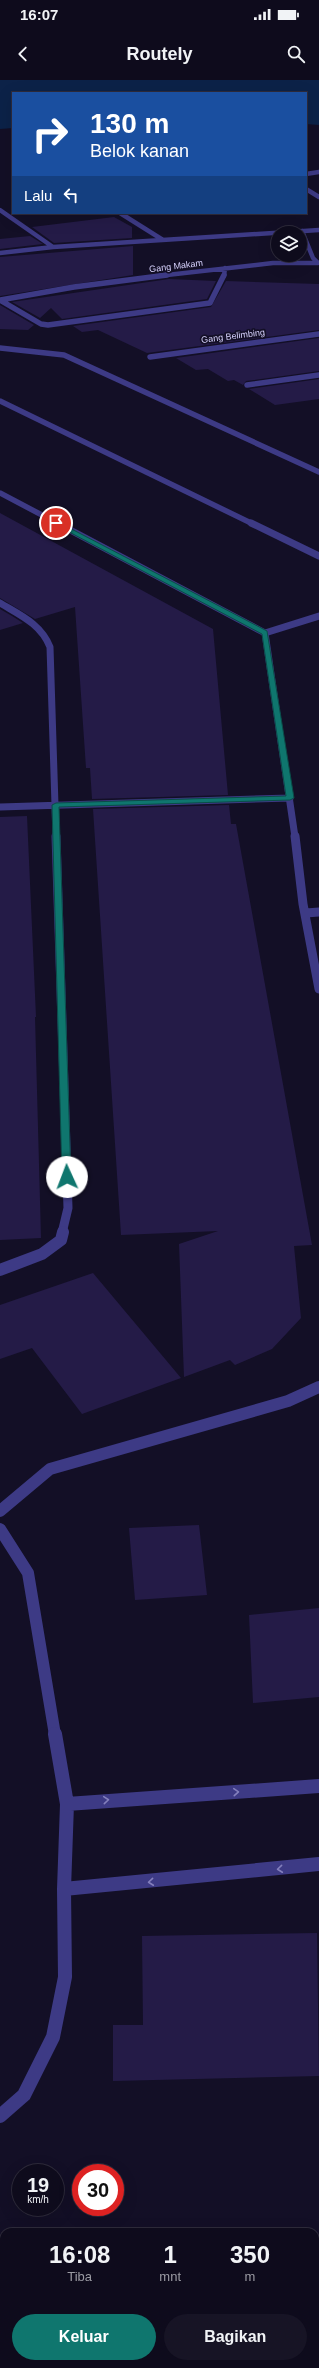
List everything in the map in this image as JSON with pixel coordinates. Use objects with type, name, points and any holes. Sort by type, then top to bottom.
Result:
[{"type":"street","points":[[307,174],[319,172]]},
{"type":"street","points":[[307,190],[317,196]]},
{"type":"street","points":[[307,195],[317,196]]},
{"type":"street","points":[[0,210],[53,247]]},
{"type":"street","points":[[122,214],[163,240]]},
{"type":"street","points":[[307,231],[319,230]]},
{"type":"street","points":[[0,253],[53,247],[271,233]]},
{"type":"street","name":"Gang Makam","points":[[307,243],[313,258],[319,263]]},
{"type":"street","name":"Gang Makam","points":[[0,300],[70,287],[225,268],[304,262],[319,263]]},
{"type":"street","points":[[0,300],[41,324],[48,325],[150,313],[210,303],[224,279],[225,268]]},
{"type":"street","name":"Gang Belimbing","points":[[150,356],[319,334]]},
{"type":"street","points":[[0,348],[64,355],[319,472]]},
{"type":"street","points":[[247,385],[319,375]]},
{"type":"street","points":[[0,401],[319,556]]},
{"type":"street","points":[[0,494],[265,633],[319,616]]},
{"type":"street","points":[[0,603],[32,623],[47,636],[50,647],[68,1208],[61,1240],[42,1254],[0,1270]]},
{"type":"street","points":[[265,633],[306,913],[319,989]]},
{"type":"street","points":[[0,806],[290,798]]},
{"type":"street","points":[[306,913],[319,912]]},
{"type":"street","points":[[0,1511],[50,1469],[288,1401],[319,1387]]},
{"type":"street","points":[[0,1529],[28,1573],[67,1804],[64,1889],[65,1976],[53,2037],[24,2096],[0,2116]]},
{"type":"street","points":[[67,1804],[319,1786]]},
{"type":"street","points":[[64,1889],[319,1864]]},
{"type":"water","points":[[0,80],[319,80],[319,125],[307,124],[307,92],[12,92],[12,128],[0,129]]},
{"type":"building","points":[[114,217],[132,227],[132,238],[54,243],[32,227]]},
{"type":"building","points":[[30,236],[43,244],[0,249],[0,239]]},
{"type":"building","points":[[133,246],[133,275],[0,296],[0,257]]},
{"type":"building","points":[[169,279],[216,281],[207,299],[62,319],[51,308],[40,318],[12,302]]},
{"type":"building","points":[[226,281],[319,284],[319,330],[147,353],[98,330],[82,332],[73,326],[211,307]]},
{"type":"building","points":[[0,305],[34,325],[28,330],[0,329]]},
{"type":"building","points":[[319,338],[319,371],[246,381],[243,385],[234,380],[228,381],[208,369],[196,370],[176,358]]},
{"type":"building","points":[[319,379],[319,399],[275,405],[249,389]]},
{"type":"building","points":[[0,513],[213,629],[228,795],[92,799],[90,768],[86,768],[75,607],[35,619],[0,598]]},
{"type":"building","points":[[0,609],[12,616],[23,623],[0,630]]},
{"type":"building","points":[[229,805],[231,824],[236,824],[312,1245],[294,1246],[301,1318],[272,1349],[235,1365],[230,1360],[184,1377],[179,1244],[218,1231],[121,1235],[93,809]]},
{"type":"building","points":[[27,816],[36,1017],[41,1238],[0,1240],[0,817]]},
{"type":"building","points":[[93,1273],[181,1378],[82,1414],[32,1348],[0,1359],[0,1305]]},
{"type":"building","points":[[199,1525],[207,1595],[135,1600],[129,1528]]},
{"type":"building","points":[[319,1608],[319,1697],[253,1703],[249,1615]]},
{"type":"building","points":[[317,1933],[319,2076],[113,2081],[113,2025],[143,2025],[142,1936]]},
{"type":"route","points":[[56,523],[265,633],[290,798],[56,805],[67,1177]]}]
